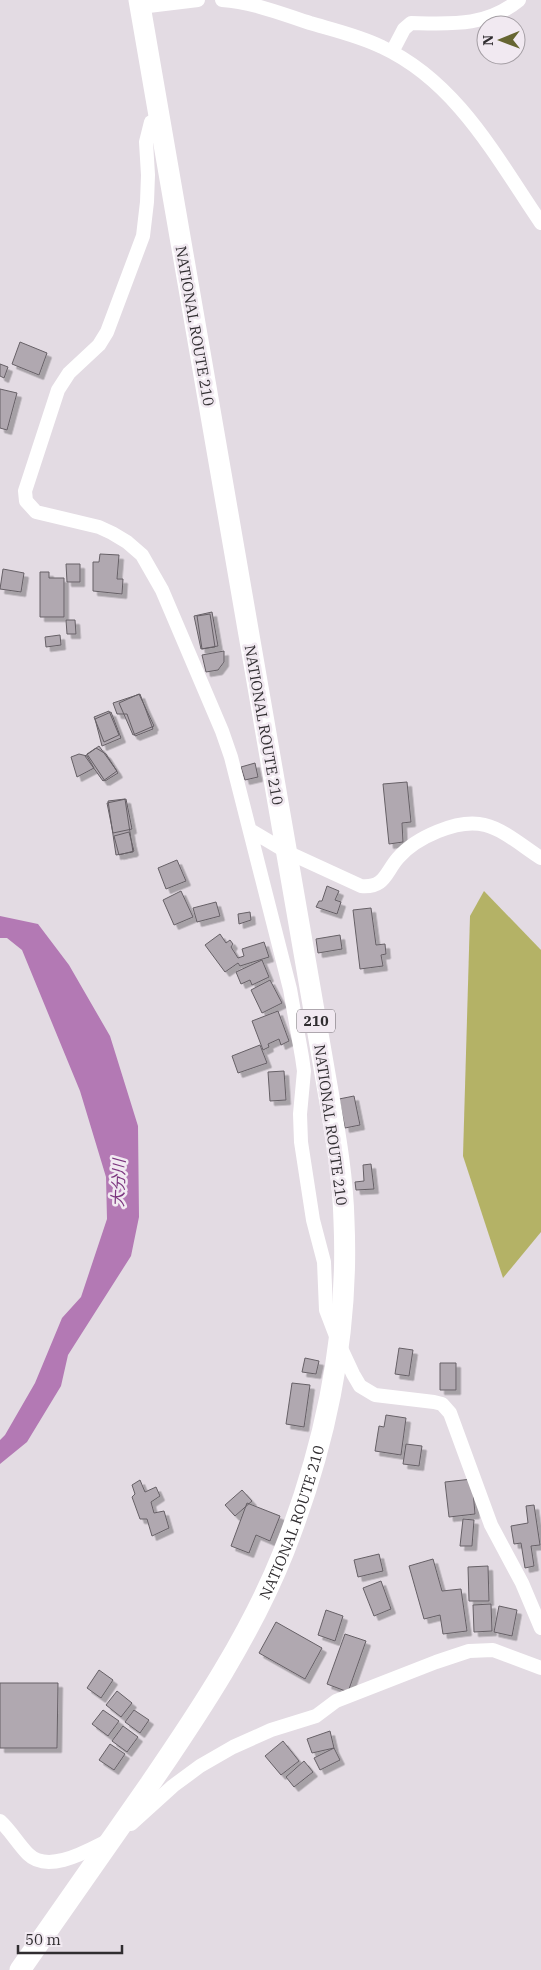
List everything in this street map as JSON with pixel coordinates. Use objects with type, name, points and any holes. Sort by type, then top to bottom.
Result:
[{"type":"highway","name":"NATIONAL ROUTE 210","points":[[20,1970],[200,1708],[246,1629],[280,1559],[300,1508],[322,1432],[332,1386],[338,1344],[344,1276],[343,1193],[323,1060],[139,4]]},
{"type":"street","points":[[139,4],[198,0]]},
{"type":"street","points":[[222,0],[275,6],[392,52],[420,69],[463,109],[541,223]]},
{"type":"street","points":[[392,52],[404,29],[412,23],[458,24],[473,22],[487,18],[519,0]]},
{"type":"street","points":[[159,119],[151,122],[147,136],[147,202],[140,245],[108,332],[99,344],[69,373],[58,390],[25,496],[28,505],[36,512],[99,527],[121,538],[137,551],[149,565],[162,590],[222,731],[231,757],[290,989],[304,1071],[300,1114],[301,1142],[313,1220],[324,1262],[325,1304],[338,1344],[360,1386],[367,1392],[375,1395],[442,1404],[450,1413],[491,1525],[522,1583],[541,1628]]},
{"type":"street","points":[[250,830],[286,852],[361,886],[372,886],[384,878],[400,856],[418,842],[452,826],[485,825],[496,829],[541,858]]},
{"type":"street","points":[[0,1821],[34,1859],[45,1862],[72,1858],[112,1838],[173,1786],[219,1754],[271,1730],[316,1716],[336,1701],[348,1696],[436,1662],[477,1650],[500,1652],[541,1668]]},
{"type":"shaded area","points":[[484,891],[541,950],[541,1232],[503,1278],[463,1156],[470,916]]},
{"type":"water","name":"大分川","points":[[0,916],[38,924],[69,965],[110,1036],[138,1126],[139,1217],[131,1256],[68,1355],[61,1386],[27,1442],[0,1464],[0,1440],[5,1435],[35,1383],[62,1318],[81,1297],[107,1219],[106,1177],[80,1091],[22,950],[7,938],[0,938]]},
{"type":"building","points":[[20,342],[47,353],[39,375],[12,364]]},
{"type":"building","points":[[0,364],[8,367],[4,378],[0,376]]},
{"type":"building","points":[[0,389],[17,393],[7,430],[0,428]]},
{"type":"building","points":[[100,554],[119,555],[117,579],[123,579],[122,594],[93,591],[93,562],[99,562]]},
{"type":"building","points":[[66,564],[80,564],[80,582],[67,582]]},
{"type":"building","points":[[3,569],[24,573],[21,592],[0,589]]},
{"type":"building","points":[[40,572],[49,572],[49,578],[64,578],[64,617],[40,617]]},
{"type":"building","points":[[212,612],[218,646],[201,649],[194,616]]},
{"type":"building","points":[[210,614],[215,647],[202,649],[197,616]]},
{"type":"building","points":[[66,620],[75,620],[76,634],[67,634]]},
{"type":"building","points":[[60,635],[61,645],[46,647],[45,637]]},
{"type":"building","points":[[224,651],[224,662],[218,670],[206,672],[202,655]]},
{"type":"building","points":[[139,694],[154,726],[133,735],[119,703]]},
{"type":"building","points":[[140,694],[153,729],[135,736],[127,714],[117,714],[113,703]]},
{"type":"building","points":[[109,711],[119,735],[104,742],[94,717]]},
{"type":"building","points":[[111,712],[121,738],[102,746],[95,719]]},
{"type":"building","points":[[99,746],[117,771],[103,781],[85,756]]},
{"type":"building","points":[[96,748],[106,754],[118,773],[105,781],[87,754]]},
{"type":"building","points":[[79,754],[87,756],[94,768],[77,777],[71,757]]},
{"type":"building","points":[[255,763],[258,777],[245,780],[241,767]]},
{"type":"building","points":[[407,782],[411,822],[402,823],[403,842],[389,844],[383,784]]},
{"type":"building","points":[[125,799],[133,852],[116,855],[108,801]]},
{"type":"building","points":[[126,799],[132,829],[113,833],[107,803]]},
{"type":"building","points":[[129,832],[134,851],[119,855],[114,836]]},
{"type":"building","points":[[177,860],[186,881],[166,889],[158,868]]},
{"type":"building","points":[[327,886],[339,891],[335,900],[341,902],[337,914],[316,907],[319,901],[322,901]]},
{"type":"building","points":[[181,891],[193,917],[174,925],[163,900]]},
{"type":"building","points":[[216,902],[220,916],[197,922],[193,908]]},
{"type":"building","points":[[371,908],[376,945],[385,944],[386,954],[381,955],[383,966],[360,969],[353,910]]},
{"type":"building","points":[[250,912],[251,920],[239,924],[238,914]]},
{"type":"building","points":[[220,934],[226,943],[230,940],[233,944],[231,947],[238,958],[244,956],[242,949],[264,942],[269,957],[240,966],[238,963],[225,972],[205,945]]},
{"type":"building","points":[[340,935],[342,949],[318,953],[316,939]]},
{"type":"building","points":[[262,960],[269,977],[252,985],[250,980],[241,984],[236,972]]},
{"type":"building","points":[[270,980],[282,1003],[262,1013],[251,990]]},
{"type":"building","points":[[278,1011],[289,1041],[281,1045],[279,1039],[268,1044],[269,1047],[263,1050],[252,1021]]},
{"type":"building","points":[[260,1045],[267,1063],[238,1073],[232,1056]]},
{"type":"building","points":[[284,1071],[286,1100],[270,1101],[268,1072]]},
{"type":"building","points":[[354,1096],[360,1125],[345,1128],[339,1099]]},
{"type":"building","points":[[371,1164],[374,1189],[356,1190],[355,1182],[364,1181],[363,1165]]},
{"type":"building","points":[[399,1348],[413,1350],[409,1376],[395,1374]]},
{"type":"building","points":[[305,1358],[319,1361],[316,1374],[302,1372]]},
{"type":"building","points":[[440,1363],[456,1363],[456,1390],[440,1390]]},
{"type":"building","points":[[292,1383],[310,1385],[304,1427],[286,1424]]},
{"type":"building","points":[[386,1415],[406,1418],[401,1455],[375,1451],[379,1426],[384,1427]]},
{"type":"building","points":[[406,1444],[422,1446],[419,1466],[403,1464]]},
{"type":"building","points":[[472,1479],[475,1514],[449,1517],[445,1482]]},
{"type":"building","points":[[140,1480],[145,1492],[156,1487],[160,1496],[151,1502],[154,1513],[164,1511],[169,1528],[152,1536],[147,1519],[140,1519],[132,1497],[135,1494],[132,1485]]},
{"type":"building","points":[[242,1490],[252,1501],[235,1516],[225,1505]]},
{"type":"building","points":[[247,1503],[280,1516],[270,1541],[256,1535],[249,1553],[231,1546]]},
{"type":"building","points":[[534,1505],[540,1545],[531,1546],[534,1566],[525,1568],[521,1543],[514,1544],[511,1526],[528,1523],[526,1506]]},
{"type":"building","points":[[463,1519],[474,1520],[472,1546],[460,1546]]},
{"type":"building","points":[[379,1554],[383,1571],[358,1577],[354,1560]]},
{"type":"building","points":[[433,1559],[442,1591],[461,1589],[467,1631],[443,1634],[440,1615],[424,1619],[409,1566]]},
{"type":"building","points":[[488,1566],[489,1601],[469,1601],[468,1567]]},
{"type":"building","points":[[381,1581],[391,1609],[374,1616],[363,1588]]},
{"type":"building","points":[[491,1604],[492,1631],[474,1632],[473,1605]]},
{"type":"building","points":[[499,1606],[517,1610],[512,1636],[494,1632]]},
{"type":"building","points":[[326,1610],[343,1616],[335,1641],[318,1635]]},
{"type":"building","points":[[276,1622],[322,1648],[305,1679],[259,1653]]},
{"type":"building","points":[[345,1634],[366,1641],[348,1692],[327,1684]]},
{"type":"building","points":[[99,1670],[113,1680],[101,1698],[87,1688]]},
{"type":"building","points":[[0,1683],[58,1683],[57,1748],[0,1748]]},
{"type":"building","points":[[117,1691],[132,1703],[121,1717],[106,1705]]},
{"type":"building","points":[[103,1710],[119,1721],[108,1736],[92,1724]]},
{"type":"building","points":[[134,1710],[149,1720],[140,1733],[125,1722]]},
{"type":"building","points":[[123,1726],[138,1737],[127,1752],[112,1741]]},
{"type":"building","points":[[330,1731],[334,1748],[312,1753],[307,1739]]},
{"type":"building","points":[[283,1741],[299,1761],[281,1775],[265,1756]]},
{"type":"building","points":[[110,1744],[125,1754],[114,1770],[99,1760]]},
{"type":"building","points":[[334,1748],[340,1760],[320,1770],[314,1758]]},
{"type":"building","points":[[304,1761],[313,1772],[294,1787],[286,1777]]}]
